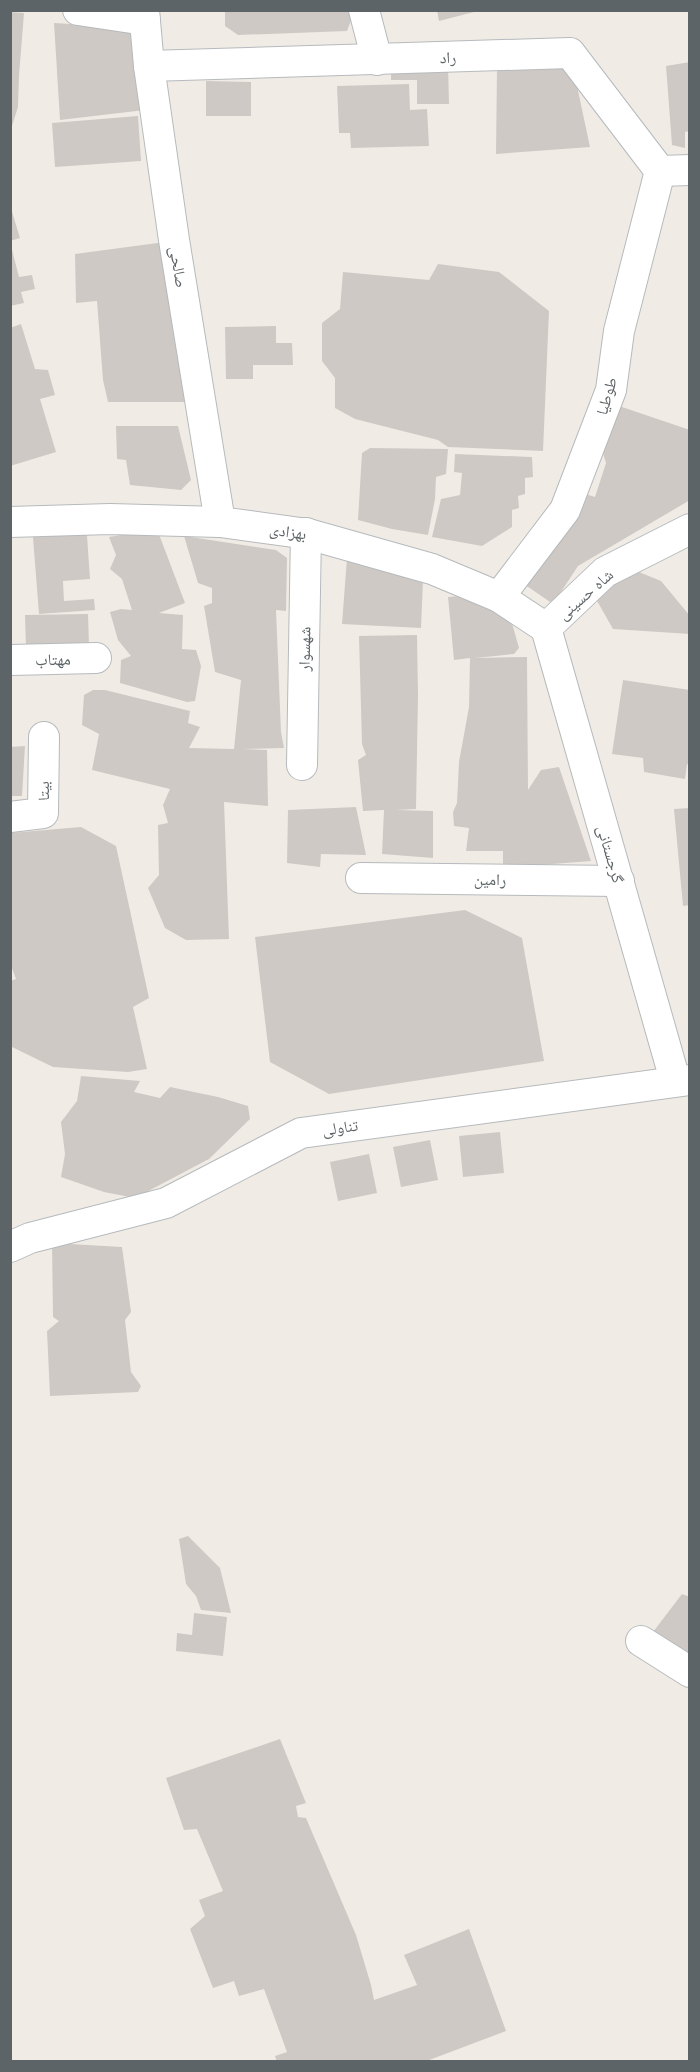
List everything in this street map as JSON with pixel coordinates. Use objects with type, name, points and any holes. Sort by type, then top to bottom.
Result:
[{"type":"street","points":[[78,10],[144,15]]},
{"type":"street","points":[[364,10],[377,60]]},
{"type":"street","name":"صالحی","points":[[144,15],[148,66],[174,240],[220,522]]},
{"type":"street","name":"راد","points":[[148,66],[570,53],[660,171]]},
{"type":"street","points":[[660,171],[690,170]]},
{"type":"street","name":"طوطیا","points":[[499,597],[565,510],[611,390],[620,331],[660,171]]},
{"type":"street","name":"بهزادی","points":[[10,522],[110,519],[220,522],[306,533],[432,569],[499,597],[546,628]]},
{"type":"street","name":"شاه حسینی","points":[[546,628],[605,572],[690,529]]},
{"type":"street","name":"شهسوار","points":[[302,765],[306,533]]},
{"type":"street","name":"گرجستانی","points":[[546,628],[619,880],[682,1080]]},
{"type":"street","name":"مهتاب","points":[[10,660],[96,658]]},
{"type":"street","name":"بیتا","points":[[10,817],[43,813],[44,737]]},
{"type":"street","name":"رامین","points":[[361,878],[619,880]]},
{"type":"street","name":"تناولی","points":[[10,1247],[30,1238],[166,1203],[301,1132],[682,1080]]},
{"type":"street","points":[[641,1641],[690,1672]]},
{"type":"building","points":[[225,10],[355,10],[347,31],[238,35],[225,26]]},
{"type":"building","points":[[437,10],[478,10],[478,11],[439,21]]},
{"type":"building","points":[[10,12],[24,13],[18,107],[11,129]]},
{"type":"building","points":[[54,23],[136,28],[145,110],[60,120]]},
{"type":"building","points":[[570,53],[590,147],[496,154],[497,66]]},
{"type":"building","points":[[690,62],[690,131],[685,132],[685,148],[672,145],[666,66]]},
{"type":"building","points":[[448,63],[449,104],[417,104],[417,80],[391,80],[391,64]]},
{"type":"building","points":[[206,81],[251,82],[251,116],[206,116]]},
{"type":"building","points":[[409,84],[410,110],[427,109],[429,146],[351,148],[350,133],[339,133],[337,86]]},
{"type":"building","points":[[138,116],[141,161],[55,167],[52,123]]},
{"type":"building","points":[[10,205],[20,238],[10,241]]},
{"type":"building","points":[[10,242],[19,277],[32,275],[35,289],[21,292],[24,303],[10,306]]},
{"type":"building","points":[[165,242],[186,402],[108,402],[103,380],[97,301],[76,303],[75,254]]},
{"type":"building","points":[[438,264],[499,272],[549,311],[543,451],[448,447],[438,440],[355,419],[335,408],[335,378],[322,361],[322,323],[340,309],[343,272],[429,280]]},
{"type":"building","points":[[21,324],[35,369],[48,370],[55,395],[40,399],[56,452],[10,466],[10,328]]},
{"type":"building","points":[[276,326],[276,343],[292,343],[293,365],[253,365],[253,379],[226,379],[225,327]]},
{"type":"building","points":[[619,406],[690,430],[690,500],[578,566],[553,604],[521,582],[579,492],[595,497],[606,463],[603,453]]},
{"type":"building","points":[[116,426],[178,426],[191,480],[181,490],[130,485],[126,460],[117,459]]},
{"type":"building","points":[[370,448],[448,449],[446,474],[436,477],[435,499],[428,535],[358,520],[362,453]]},
{"type":"building","points":[[455,454],[532,457],[533,477],[525,478],[525,494],[518,496],[519,508],[512,510],[512,527],[482,546],[432,537],[441,499],[460,495],[462,473],[454,472]]},
{"type":"building","points":[[86,521],[90,579],[63,581],[64,601],[94,599],[95,610],[39,614],[32,525]]},
{"type":"building","points":[[157,529],[185,603],[159,613],[183,615],[182,649],[196,650],[201,666],[195,701],[187,702],[120,683],[121,660],[131,656],[118,640],[110,612],[121,609],[132,610],[122,579],[110,569],[116,555],[109,537]]},
{"type":"building","points":[[184,536],[276,550],[287,558],[286,611],[276,610],[281,732],[284,748],[242,749],[267,750],[268,806],[224,802],[229,939],[186,940],[165,928],[148,888],[159,875],[158,825],[168,823],[163,805],[170,789],[92,770],[99,734],[82,725],[84,695],[93,690],[105,690],[190,711],[188,723],[200,727],[189,748],[234,749],[241,680],[215,672],[204,606],[212,603],[212,588],[198,583]]},
{"type":"building","points":[[347,558],[423,581],[421,628],[342,624]]},
{"type":"building","points":[[639,572],[661,581],[690,616],[690,634],[613,629],[596,599],[617,583]]},
{"type":"building","points":[[461,596],[510,616],[519,648],[514,654],[475,658],[527,657],[528,790],[541,770],[559,767],[591,861],[503,868],[503,851],[466,851],[469,828],[454,826],[453,812],[457,803],[459,762],[469,707],[470,658],[454,660],[448,597]]},
{"type":"building","points":[[88,614],[89,646],[26,648],[25,615]]},
{"type":"building","points":[[417,635],[416,809],[396,810],[433,811],[433,858],[382,854],[384,810],[363,811],[358,760],[366,755],[362,744],[359,636]]},
{"type":"building","points":[[623,680],[690,690],[690,765],[687,764],[685,779],[644,772],[643,758],[612,754]]},
{"type":"building","points":[[25,746],[22,796],[10,796],[10,747]]},
{"type":"building","points":[[356,807],[366,855],[321,854],[320,867],[287,863],[288,810]]},
{"type":"building","points":[[690,808],[690,905],[683,906],[674,809]]},
{"type":"building","points":[[81,827],[116,846],[149,998],[133,1007],[147,1069],[128,1072],[53,1067],[12,1047],[10,1043],[10,981],[16,979],[10,963],[10,833]]},
{"type":"building","points":[[465,910],[522,938],[544,1061],[329,1094],[270,1062],[255,937]]},
{"type":"building","points":[[81,1076],[140,1081],[134,1092],[160,1098],[170,1087],[218,1097],[248,1106],[250,1119],[209,1159],[135,1198],[104,1192],[61,1177],[65,1154],[61,1122],[77,1101]]},
{"type":"building","points":[[500,1132],[504,1173],[463,1177],[459,1136]]},
{"type":"building","points":[[430,1140],[438,1180],[401,1187],[393,1147]]},
{"type":"building","points":[[369,1154],[377,1193],[338,1201],[330,1162]]},
{"type":"building","points":[[52,1243],[122,1247],[131,1312],[125,1320],[131,1372],[141,1386],[138,1392],[50,1396],[47,1331],[59,1321],[53,1317]]},
{"type":"building","points":[[188,1536],[220,1568],[231,1613],[201,1610],[196,1596],[186,1584],[179,1539]]},
{"type":"building","points":[[682,1594],[690,1597],[690,1658],[653,1632]]},
{"type":"building","points":[[194,1613],[227,1617],[223,1656],[176,1651],[177,1633],[192,1635]]},
{"type":"building","points":[[280,1739],[306,1803],[296,1806],[298,1817],[306,1818],[356,1935],[374,2000],[417,1985],[404,1955],[469,1929],[506,2031],[424,2062],[277,2062],[275,2056],[287,2052],[264,1989],[239,1996],[234,1981],[213,1988],[190,1929],[205,1916],[199,1900],[223,1891],[197,1829],[184,1830],[166,1778]]}]
